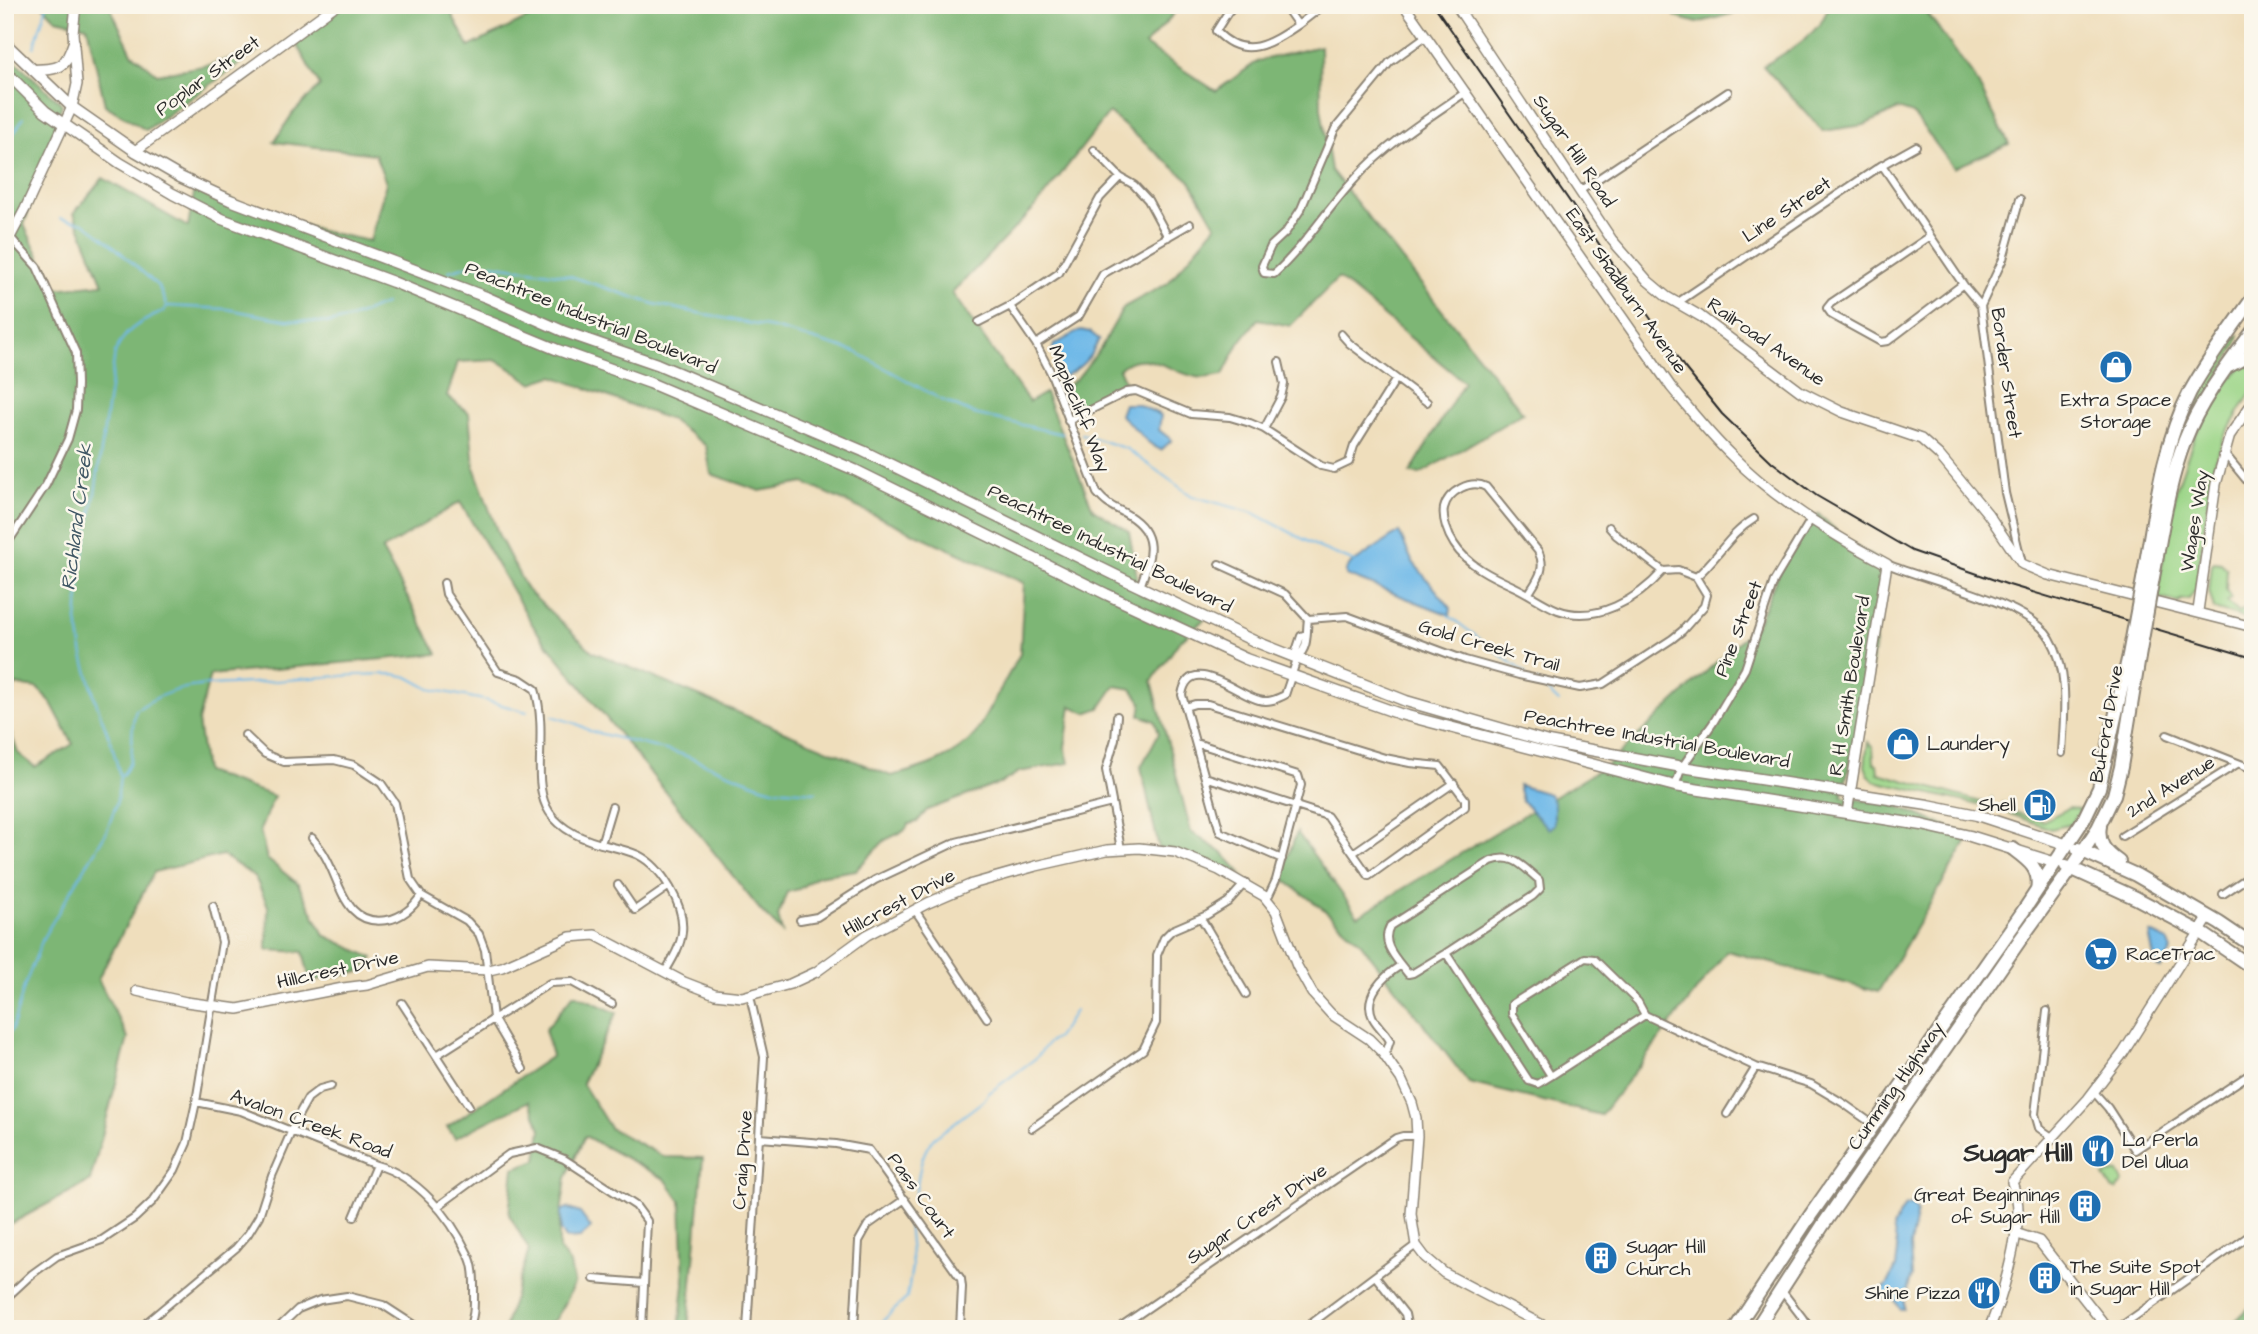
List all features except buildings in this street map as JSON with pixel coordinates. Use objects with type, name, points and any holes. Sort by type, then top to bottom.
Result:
[{"type":"highway","points":[[2148,575],[2162,469],[2180,416],[2191,391],[2253,299]]},
{"type":"highway","points":[[2148,575],[2171,480],[2185,438],[2205,401],[2252,335]]},
{"type":"highway","points":[[2226,369],[2242,359],[2253,359]]},
{"type":"highway","name":"Buford Drive","points":[[2072,868],[2084,852],[2114,795],[2121,767],[2134,656],[2148,575]]},
{"type":"highway","name":"Buford Drive","points":[[2056,863],[2099,788],[2134,656]]},
{"type":"highway","points":[[2100,824],[2098,836],[2108,854],[2136,875]]},
{"type":"highway","name":"Peachtree Industrial Boulevard","points":[[2068,845],[2136,875],[2210,917],[2253,946]]},
{"type":"highway","points":[[2013,849],[2032,863],[2039,880],[2036,892]]},
{"type":"highway","name":"Peachtree Industrial Boulevard","points":[[2056,863],[2136,898],[2200,932],[2253,968]]},
{"type":"highway","name":"Cumming Highway","points":[[1735,1329],[1812,1213],[2056,863]]},
{"type":"highway","name":"Cumming Highway","points":[[1756,1329],[1823,1225],[2072,868]]},
{"type":"main road","points":[[33,70],[54,69],[68,60],[74,42]]},
{"type":"main road","name":"Peachtree Industrial Boulevard","points":[[5,43],[72,107],[135,151],[180,177],[230,200],[438,278],[565,331],[657,364],[863,451],[1140,587],[1297,657],[1406,701],[1542,741],[1682,767],[1928,805],[1977,816],[2068,845]]},
{"type":"main road","name":"Peachtree Industrial Boulevard","points":[[5,71],[45,111],[120,163],[222,219],[429,296],[558,351],[650,383],[855,470],[1106,594],[1246,659],[1400,714],[1675,786],[1922,825],[1969,836],[2056,863]]},
{"type":"main road","points":[[429,296],[438,278]]},
{"type":"street","points":[[5,247],[72,107],[77,84],[74,42],[76,5]]},
{"type":"street","name":"Poplar Street","points":[[135,151],[336,5]]},
{"type":"street","points":[[1235,5],[1216,31],[1232,45],[1255,47],[1273,42],[1324,5]]},
{"type":"street","points":[[1284,5],[1298,24]]},
{"type":"street","name":"East Shadburn Avenue","points":[[1404,5],[1671,387],[1734,459],[1811,519],[1845,542],[1887,564]]},
{"type":"street","name":"Sugar Hill Road","points":[[1456,5],[1621,252],[1648,281],[1677,303]]},
{"type":"street","points":[[1426,36],[1390,62],[1335,129],[1301,209],[1286,232],[1270,246],[1262,266],[1264,273],[1274,274],[1290,260],[1353,180],[1374,159],[1466,92]]},
{"type":"street","points":[[1580,190],[1728,92]]},
{"type":"street","name":"Line Street","points":[[1677,303],[1882,164],[1916,146]]},
{"type":"street","points":[[1094,150],[1120,177],[1134,185],[1148,200],[1168,237]]},
{"type":"street","name":"Border Street","points":[[1882,164],[1929,237],[1981,306],[2005,493],[2022,564]]},
{"type":"street","points":[[979,322],[1010,306],[1059,273],[1100,198],[1120,177]]},
{"type":"street","points":[[1981,306],[2003,259],[2020,199]]},
{"type":"street","points":[[1036,344],[1079,316],[1103,274],[1190,224]]},
{"type":"street","points":[[1929,237],[1831,303],[1827,308],[1832,315],[1881,342],[1888,341],[1963,284]]},
{"type":"street","points":[[5,547],[46,485],[68,439],[76,410],[77,384],[76,353],[37,267],[11,238]]},
{"type":"street","name":"Railroad Avenue","points":[[1677,303],[1700,316],[1800,391],[1842,412],[1921,439],[1939,455],[1988,514],[2022,564]]},
{"type":"street","name":"Maplecliff Way","points":[[1010,306],[1036,344],[1050,371],[1097,493],[1108,507],[1127,514],[1140,524],[1149,538],[1150,557],[1140,587]]},
{"type":"street","points":[[2236,321],[2252,335]]},
{"type":"street","points":[[1341,334],[1427,402]]},
{"type":"street","points":[[1264,429],[1281,397],[1284,384],[1279,362]]},
{"type":"street","points":[[1068,421],[1127,392],[1136,391],[1191,414],[1230,417],[1264,429],[1321,466],[1334,469],[1349,462],[1354,446],[1396,379]]},
{"type":"street","name":"Wages Way","points":[[2198,611],[2216,484],[2230,435],[2253,402]]},
{"type":"street","points":[[2225,454],[2253,488]]},
{"type":"street","points":[[1529,593],[1542,570],[1541,557],[1486,487],[1477,483],[1466,485],[1448,500],[1444,511],[1455,545],[1480,569],[1556,609],[1573,614],[1607,611],[1654,581],[1663,571]]},
{"type":"street","points":[[1609,527],[1663,571],[1678,570],[1696,577],[1710,564],[1727,540],[1754,519]]},
{"type":"street","name":"Pine Street","points":[[1675,786],[1682,767],[1713,723],[1745,669],[1774,582],[1811,519]]},
{"type":"street","points":[[1219,564],[1285,594],[1308,619],[1307,638],[1302,653],[1297,657],[1285,695],[1272,701],[1257,700],[1213,678],[1200,676],[1189,679],[1183,686],[1182,695],[1220,832],[1282,859]]},
{"type":"street","points":[[1887,564],[1918,577],[2008,606],[2034,621],[2050,636],[2059,658],[2065,696],[2062,753]]},
{"type":"street","name":"R H Smith Boulevard","points":[[1847,813],[1887,564]]},
{"type":"street","points":[[2022,564],[2048,575],[2253,627]]},
{"type":"street","name":"Gold Creek Trail","points":[[1308,619],[1347,616],[1465,660],[1580,688],[1603,684],[1682,631],[1704,606],[1707,595],[1696,577]]},
{"type":"street","points":[[444,583],[446,594],[498,672],[520,679],[535,689],[542,742],[540,791],[557,822],[567,831],[636,854],[651,863],[668,887],[682,915],[682,934],[665,972]]},
{"type":"street","points":[[1185,707],[1208,704],[1385,758],[1410,764],[1440,766],[1465,799],[1465,807],[1369,876],[1327,816],[1205,777]]},
{"type":"street","points":[[1117,716],[1115,739],[1106,770],[1121,849]]},
{"type":"street","points":[[244,735],[265,754],[284,762],[344,762],[354,765],[381,783],[395,803],[410,879],[421,895],[467,920],[478,934],[489,970],[493,1018],[523,1069]]},
{"type":"street","points":[[2167,735],[2253,769]]},
{"type":"street","points":[[1196,743],[1298,775],[1301,785],[1282,859],[1269,895],[1264,896]]},
{"type":"street","name":"2nd Avenue","points":[[2122,836],[2236,764]]},
{"type":"street","points":[[1353,853],[1454,783]]},
{"type":"street","points":[[800,920],[817,917],[875,880],[956,842],[1112,803]]},
{"type":"street","points":[[601,844],[612,807]]},
{"type":"street","points":[[312,838],[325,855],[345,902],[358,915],[378,921],[393,919],[409,910],[421,895]]},
{"type":"street","name":"Hillcrest Drive","points":[[137,990],[238,1009],[368,985],[428,967],[489,970],[502,967],[570,937],[595,935],[665,972],[715,994],[728,997],[750,996],[790,984],[816,972],[867,935],[972,884],[1085,854],[1139,848],[1175,852],[1245,883],[1264,896],[1276,911],[1297,966],[1312,993],[1331,1014],[1382,1052],[1401,1079],[1412,1103],[1417,1136],[1411,1214],[1416,1245]]},
{"type":"street","points":[[1503,857],[1513,859],[1539,880],[1540,889],[1533,896],[1446,953],[1408,974],[1386,944],[1385,934],[1390,926],[1491,861],[1503,857]]},
{"type":"street","points":[[2223,894],[2253,874]]},
{"type":"street","points":[[1032,1128],[1143,1050],[1156,1023],[1157,955],[1164,937],[1172,930],[1201,918],[1228,902],[1245,883]]},
{"type":"street","points":[[618,885],[635,910],[668,887]]},
{"type":"street","points":[[5,1299],[32,1273],[57,1256],[102,1240],[135,1218],[153,1201],[175,1170],[187,1143],[196,1102],[222,942],[213,906]]},
{"type":"street","points":[[915,910],[987,1018]]},
{"type":"street","points":[[1989,1329],[2004,1282],[2015,1233],[2018,1208],[2012,1182],[2094,1092],[2163,993],[2210,917]]},
{"type":"street","points":[[1201,918],[1246,994]]},
{"type":"street","points":[[1446,953],[1529,1081],[1538,1084],[1645,1015]]},
{"type":"street","points":[[1551,1076],[1513,1014],[1512,1004],[1585,958],[1594,959],[1638,1002],[1645,1015],[1756,1067],[1811,1084],[1887,1134]]},
{"type":"street","points":[[1382,1052],[1387,1050],[1390,1041],[1371,1015],[1370,1004],[1373,992],[1391,971],[1401,965]]},
{"type":"street","points":[[437,1055],[550,983],[572,982],[612,1004]]},
{"type":"street","name":"Craig Drive","points":[[747,1329],[764,1057],[750,996]]},
{"type":"street","points":[[402,1003],[469,1106]]},
{"type":"street","points":[[2047,1011],[2035,1114],[2039,1128],[2052,1137]]},
{"type":"street","points":[[1727,1114],[1756,1067]]},
{"type":"street","points":[[2094,1092],[2108,1108],[2135,1150],[2253,1072]]},
{"type":"street","points":[[147,1322],[236,1248],[248,1234],[308,1098],[320,1089],[331,1086]]},
{"type":"street","name":"Avalon Creek Road","points":[[196,1102],[241,1111],[393,1170],[418,1188],[438,1207],[470,1255],[474,1278],[474,1307],[468,1329]]},
{"type":"street","name":"Sugar Crest Drive","points":[[1117,1329],[1396,1138],[1417,1136]]},
{"type":"street","name":"Pass Court","points":[[760,1138],[836,1144],[869,1150],[961,1279],[960,1329]]},
{"type":"street","points":[[438,1207],[509,1154],[527,1149],[547,1150],[575,1165],[643,1213],[648,1227],[642,1329]]},
{"type":"street","points":[[354,1217],[376,1165]]},
{"type":"street","points":[[854,1329],[859,1241],[868,1225],[905,1199]]},
{"type":"street","points":[[2015,1233],[2039,1241],[2108,1329]]},
{"type":"street","points":[[2117,1329],[2253,1233]]},
{"type":"street","points":[[1304,1329],[1416,1245],[1425,1257],[1444,1273],[1550,1329]]},
{"type":"street","points":[[1375,1276],[1405,1314],[1408,1329]]},
{"type":"street","points":[[594,1279],[644,1283]]},
{"type":"street","points":[[1782,1291],[1811,1329]]},
{"type":"street","points":[[277,1329],[298,1309],[320,1300],[347,1296],[383,1305],[420,1329]]},
{"type":"green space","points":[[42,5],[109,5],[132,53],[157,74],[209,65],[261,49],[146,130],[105,105],[87,26],[56,19]]},
{"type":"green space","points":[[346,5],[447,5],[469,47],[554,5],[1182,5],[1145,45],[1216,91],[1258,61],[1320,46],[1321,108],[1331,170],[1523,413],[1420,474],[1410,473],[1464,382],[1338,278],[1290,326],[1258,319],[1239,343],[1223,375],[1196,377],[1156,362],[1137,360],[1119,369],[1125,382],[1076,408],[1064,389],[1078,377],[1100,349],[1124,307],[1168,283],[1216,226],[1190,181],[1109,113],[1036,206],[952,293],[1029,402],[1045,393],[1093,509],[1129,531],[1140,594],[1209,615],[1179,642],[1152,681],[1191,832],[1224,854],[1242,874],[1168,849],[1159,849],[1141,767],[1159,733],[1155,721],[1140,715],[1142,703],[1132,689],[1115,686],[1100,708],[1086,713],[1071,706],[1065,747],[1069,763],[1019,772],[1001,783],[927,810],[917,822],[909,824],[904,831],[885,840],[856,870],[817,876],[799,889],[787,892],[778,916],[782,932],[761,911],[535,629],[460,502],[382,550],[438,654],[210,675],[198,721],[205,772],[274,796],[260,830],[267,859],[298,884],[324,935],[373,958],[359,972],[310,981],[303,952],[267,950],[268,906],[255,877],[222,855],[154,872],[98,979],[128,1038],[90,1181],[5,1227],[5,716],[18,753],[35,767],[73,744],[50,701],[37,688],[16,685],[5,706],[5,52],[62,104],[24,225],[55,289],[103,284],[74,213],[103,178],[188,227],[195,188],[321,231],[370,241],[386,183],[375,154],[274,142],[293,113],[320,86],[295,42]],"holes":[[[497,360],[532,383],[553,376],[671,420],[706,446],[711,474],[760,491],[804,483],[1024,583],[1020,654],[976,733],[948,756],[926,766],[891,776],[593,652],[527,590],[499,536],[474,467],[469,413],[447,396],[458,362]]]},
{"type":"green space","points":[[1667,5],[1766,5],[1697,23],[1676,17]]},
{"type":"green space","points":[[1829,5],[1921,5],[1975,78],[2009,144],[1954,168],[1913,114],[1898,109],[1864,125],[1823,131],[1763,66],[1793,48],[1811,33],[1819,25]]},
{"type":"green space","points":[[2239,335],[2173,459],[2170,458],[2190,402],[2229,339]]},
{"type":"green space","points":[[2246,365],[2253,367],[2253,389],[2224,437],[2212,471],[2196,589],[2189,599],[2180,600],[2179,603],[2156,597],[2176,490],[2195,435],[2228,382]]},
{"type":"green space","points":[[1818,514],[1849,542],[1885,565],[1871,672],[1842,797],[1897,806],[1970,836],[1878,992],[1727,951],[1601,1115],[1469,1083],[1359,941],[1322,908],[1280,877],[1297,832],[1358,916],[1608,764],[1757,624],[1783,563]]},
{"type":"green space","points":[[2214,562],[2221,563],[2227,569],[2226,590],[2231,598],[2227,602],[2239,613],[2244,609],[2253,616],[2253,621],[2214,609],[2209,591]]},
{"type":"green space","points":[[1868,742],[1873,747],[1878,773],[1988,804],[1992,797],[1991,806],[1874,781],[1865,766]]},
{"type":"green space","points":[[2003,803],[2007,804],[2007,810],[2043,821],[2069,808],[2081,809],[2071,824],[2051,829],[2008,813],[2003,809]]},
{"type":"green space","points":[[574,994],[617,1013],[582,1083],[610,1128],[664,1157],[703,1158],[688,1329],[679,1329],[684,1284],[681,1201],[665,1179],[585,1136],[566,1178],[559,1227],[559,1249],[570,1264],[574,1284],[556,1319],[539,1329],[504,1329],[529,1250],[509,1214],[514,1168],[537,1160],[541,1129],[529,1101],[455,1138],[447,1127],[552,1056],[545,1030]]},
{"type":"green space","points":[[2118,1172],[2123,1182],[2116,1190],[2112,1189],[2104,1176]]},
{"type":"green space","points":[[2253,1304],[2253,1329],[2229,1329],[2231,1325]]},
{"type":"water","points":[[1081,330],[1090,332],[1099,339],[1085,362],[1063,377],[1052,351],[1054,345]]},
{"type":"water","points":[[1124,404],[1137,404],[1161,415],[1159,430],[1172,440],[1161,450],[1150,443],[1120,415]]},
{"type":"water","points":[[1399,532],[1412,561],[1451,608],[1450,615],[1346,575],[1350,565]]},
{"type":"water","points":[[1518,785],[1549,794],[1554,804],[1554,824],[1549,829],[1522,801]]},
{"type":"water","points":[[2151,933],[2168,941],[2172,950],[2161,968],[2156,966]]},
{"type":"water","points":[[1912,1205],[1917,1211],[1910,1246],[1912,1276],[1904,1309],[1900,1309],[1894,1298],[1881,1298],[1877,1295],[1888,1284],[1896,1267],[1898,1251],[1893,1227],[1905,1206]]},
{"type":"water","points":[[567,1208],[580,1213],[591,1228],[580,1238],[566,1239],[561,1230],[561,1211]]},
{"type":"waterway","points":[[34,47],[47,5]]},
{"type":"waterway","points":[[5,148],[23,118]]},
{"type":"waterway","name":"Richland Creek","points":[[60,218],[84,223],[108,241],[159,287],[166,304]]},
{"type":"waterway","points":[[449,271],[470,265],[490,264],[570,276],[654,304],[777,329],[856,352],[942,400],[974,414],[1062,434]]},
{"type":"waterway","points":[[168,306],[227,309],[286,320],[330,323],[351,318],[385,304]]},
{"type":"waterway","name":"Richland Creek","points":[[5,1038],[12,1029],[24,987],[44,936],[107,831],[117,801],[120,776],[83,656],[77,621],[81,567],[95,493],[115,353],[129,331],[164,311],[167,306]]},
{"type":"waterway","points":[[1082,434],[1127,449],[1192,496],[1254,513],[1320,548],[1355,562]]},
{"type":"waterway","points":[[1448,615],[1526,674]]},
{"type":"waterway","points":[[122,775],[130,761],[136,710],[168,693],[184,688],[346,675],[394,674],[408,677],[430,689],[527,712]]},
{"type":"waterway","points":[[1537,681],[1559,702]]},
{"type":"waterway","points":[[552,716],[590,731],[681,754],[759,785],[773,789],[816,792]]},
{"type":"waterway","points":[[914,1199],[922,1159],[934,1138],[1036,1058],[1048,1043],[1057,1038],[1075,1011]]},
{"type":"waterway","points":[[874,1329],[907,1298],[912,1267],[908,1220]]},
{"type":"railway","points":[[1434,5],[1684,367],[1722,414],[1772,462],[1817,496],[1912,551],[2009,585],[2253,658]]},
{"type":"place","name":"Extra Space Storage","points":[[2116,367]]},
{"type":"place","name":"Laundery","points":[[1903,744]]},
{"type":"place","name":"Shell","points":[[2040,805]]},
{"type":"place","name":"RaceTrac","points":[[2101,954]]},
{"type":"place","name":"La Perla Del Ulua","points":[[2098,1151]]},
{"type":"place","name":"Great Beginnings of Sugar Hill","points":[[2085,1206]]},
{"type":"place","name":"Sugar Hill Church","points":[[1601,1258]]},
{"type":"place","name":"The Suite Spot in Sugar Hill","points":[[2045,1278]]},
{"type":"place","name":"Shine Pizza","points":[[1984,1293]]},
{"type":"district","name":"Sugar Hill","points":[[2018,1153]]}]
